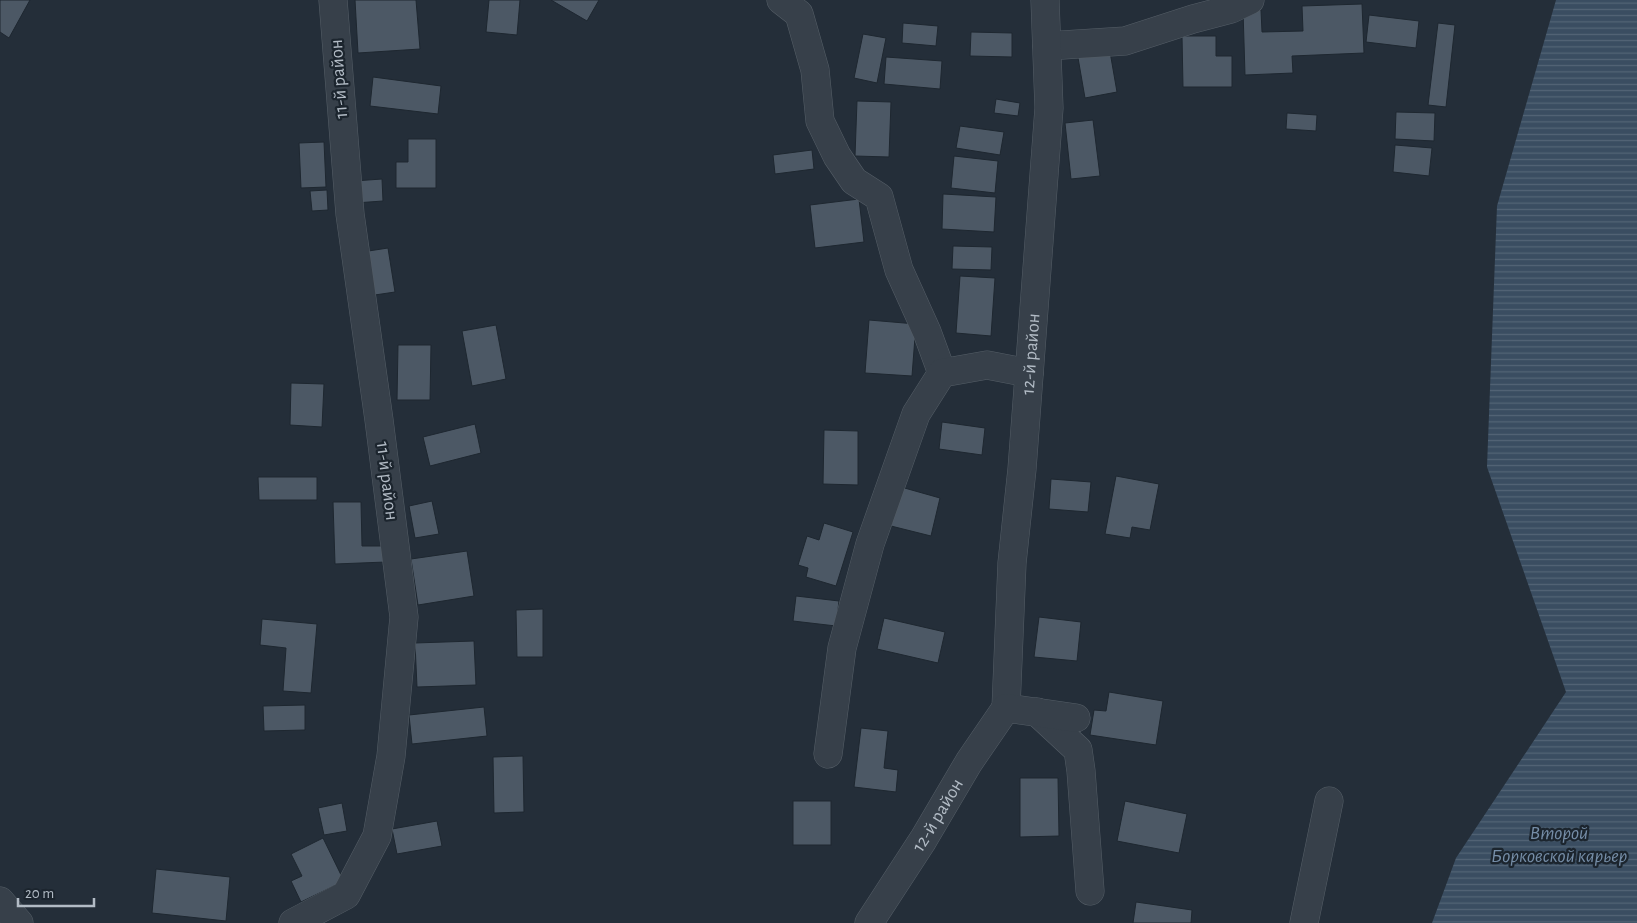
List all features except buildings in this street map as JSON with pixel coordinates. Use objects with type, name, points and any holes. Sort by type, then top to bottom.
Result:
[{"type":"street","name":"11-й район","points":[[293,923],[346,895],[377,836],[391,756],[404,617],[350,214],[333,0]]},
{"type":"street","points":[[781,0],[799,14],[815,70],[820,121],[837,156],[854,181],[879,198],[898,270],[927,332],[942,373]]},
{"type":"street","name":"12-й район","points":[[869,923],[923,840],[969,762],[1006,708],[1012,564],[1049,108],[1045,0]]},
{"type":"street","points":[[1047,46],[1125,41],[1231,9],[1250,0]]},
{"type":"street","points":[[828,754],[842,648],[870,544],[916,414],[942,373],[987,366],[1029,373]]},
{"type":"street","points":[[1006,708],[1076,718]]},
{"type":"street","points":[[1037,712],[1078,750],[1090,890]]},
{"type":"street","points":[[1304,923],[1329,801]]},
{"type":"street","points":[[0,900],[19,923]]},
{"type":"water","name":"Второй Борковской карьер","points":[[1556,0],[1637,0],[1637,923],[1432,923],[1456,858],[1566,692],[1487,467],[1497,206]]}]
